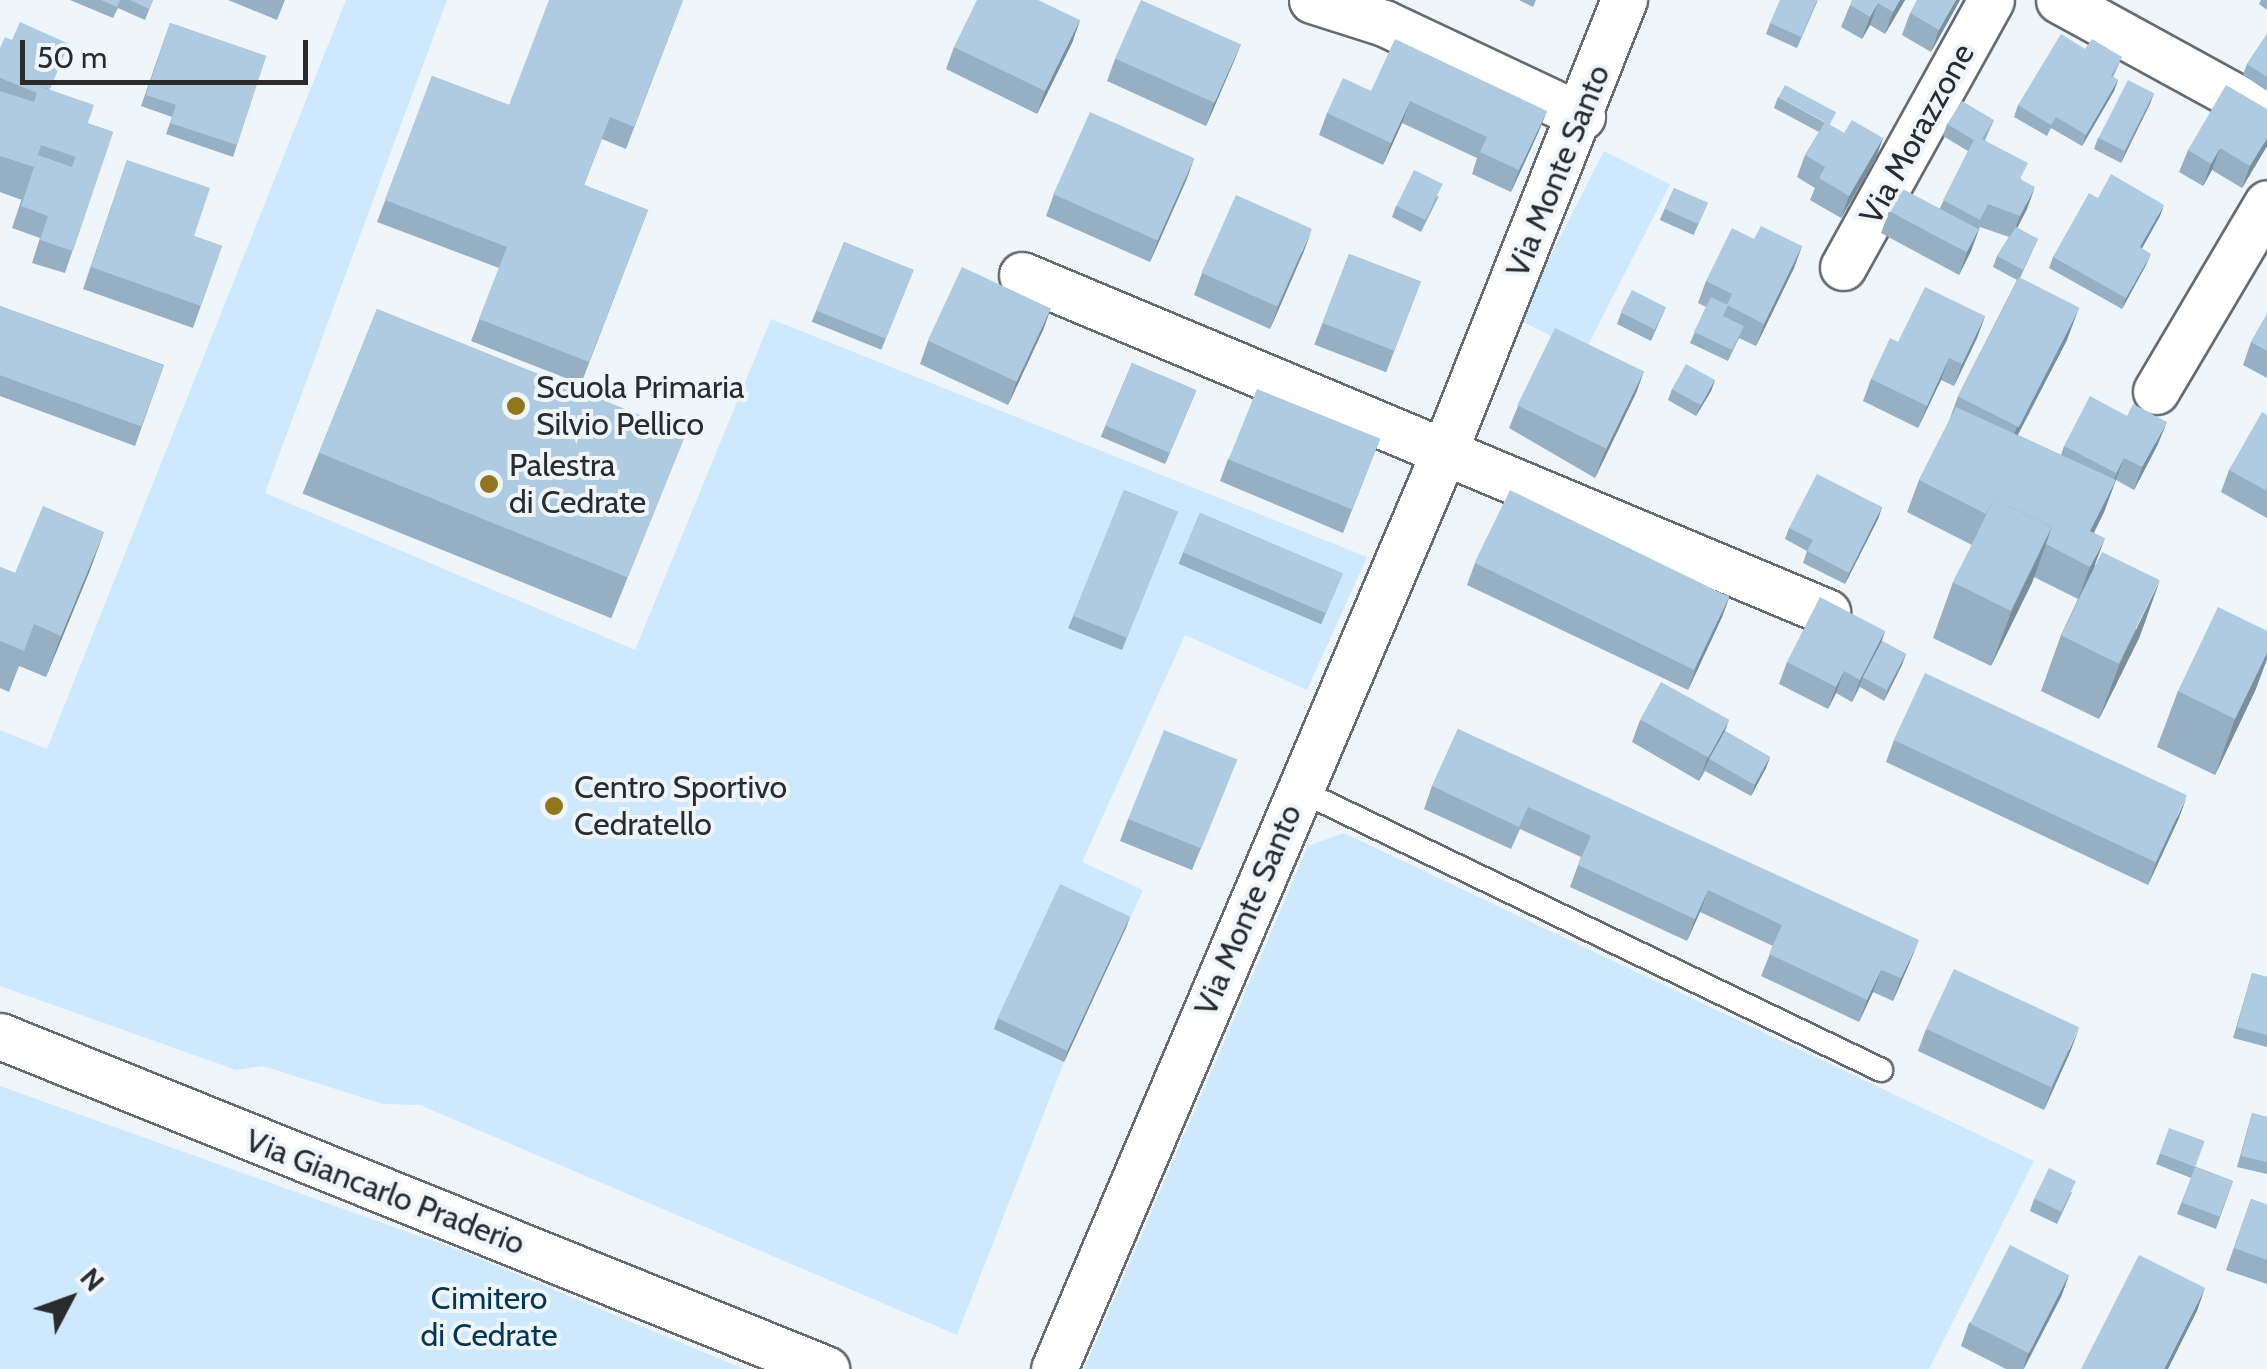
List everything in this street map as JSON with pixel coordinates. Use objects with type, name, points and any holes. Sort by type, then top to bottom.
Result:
[{"type":"street","points":[[1312,0],[1384,23],[1582,116]]},
{"type":"street","name":"Via Monte Santo","points":[[1054,1369],[1444,452],[1582,116],[1624,0]]},
{"type":"street","name":"Via Morazzone","points":[[1843,267],[1991,0]]},
{"type":"street","points":[[2059,0],[2267,114]]},
{"type":"street","points":[[2156,391],[2267,203]]},
{"type":"street","points":[[1022,275],[1827,612]]},
{"type":"street","name":"Via Giancarlo Praderio","points":[[0,1036],[826,1369]]},
{"type":"lane","points":[[1299,790],[1881,1070]]},
{"type":"green space","name":"Centro Sportivo Cedratello","points":[[346,0],[447,0],[265,493],[635,650],[771,319],[1367,557],[1307,690],[1185,635],[1082,862],[1143,890],[1064,1062],[957,1335],[420,1105],[383,1104],[263,1066],[236,1070],[0,986],[0,730],[47,749]]},
{"type":"green space","points":[[1604,151],[1670,185],[1584,353],[1518,319]]},
{"type":"green space","points":[[1344,833],[2034,1161],[1929,1369],[1084,1369],[1308,846]]},
{"type":"green space","name":"Cimitero di Cedrate","points":[[0,1086],[461,1251],[744,1369],[0,1369]]},
{"type":"building","points":[[101,0],[120,0],[117,7]]},
{"type":"building","points":[[130,0],[153,0],[149,9]]},
{"type":"building","points":[[549,0],[683,0],[634,127],[610,117],[584,185],[648,210],[589,362],[479,319],[507,247],[385,200],[432,76],[509,105]]},
{"type":"building","points":[[977,0],[1038,0],[1080,20],[1045,91],[954,47]]},
{"type":"building","points":[[1141,0],[1241,44],[1215,103],[1115,58]]},
{"type":"building","points":[[1780,0],[1817,0],[1801,37],[1770,23]]},
{"type":"building","points":[[1852,0],[1900,0],[1893,12],[1878,3],[1870,17],[1850,5]]},
{"type":"building","points":[[1917,0],[1956,0],[1939,30],[1910,13]]},
{"type":"building","points":[[20,22],[69,44],[50,89],[39,86],[37,93],[0,78],[0,48],[5,37],[12,40]]},
{"type":"building","points":[[170,23],[266,56],[237,145],[170,123],[176,105],[146,95]]},
{"type":"building","points":[[2061,34],[2085,49],[2092,39],[2122,57],[2111,76],[2118,80],[2086,135],[2056,117],[2051,125],[2018,105]]},
{"type":"building","points":[[2267,34],[2267,77],[2247,64]]},
{"type":"building","points":[[1395,39],[1547,111],[1519,170],[1480,152],[1487,137],[1410,101],[1391,143],[1327,113],[1343,78],[1371,91]]},
{"type":"building","points":[[2128,80],[2154,93],[2124,151],[2098,138]]},
{"type":"building","points":[[1785,85],[1836,112],[1830,125],[1778,97]]},
{"type":"building","points":[[2226,85],[2267,109],[2267,138],[2250,166],[2220,148],[2211,164],[2188,150]]},
{"type":"building","points":[[39,86],[94,105],[76,157],[41,145],[34,167],[0,156],[0,91],[34,102]]},
{"type":"building","points":[[1962,101],[1994,120],[1982,139],[1976,136],[1974,140],[1947,124]]},
{"type":"building","points":[[1090,112],[1194,158],[1158,241],[1053,194]]},
{"type":"building","points":[[1852,120],[1883,138],[1849,196],[1819,178],[1825,167],[1805,155],[1825,122],[1844,133]]},
{"type":"building","points":[[87,123],[113,132],[73,251],[40,240],[48,216],[21,206],[38,155],[72,167]]},
{"type":"building","points":[[1976,136],[2028,163],[2020,179],[2035,187],[2020,216],[1988,204],[1980,220],[1943,200]]},
{"type":"building","points":[[127,160],[210,188],[194,236],[222,246],[201,306],[91,267]]},
{"type":"building","points":[[1414,170],[1443,184],[1425,220],[1396,206]]},
{"type":"building","points":[[2111,174],[2164,205],[2140,247],[2151,254],[2126,298],[2053,257],[2089,193],[2098,198]]},
{"type":"building","points":[[1674,188],[1708,203],[1698,224],[1665,209]]},
{"type":"building","points":[[1901,188],[1979,229],[1966,252],[1889,211]]},
{"type":"building","points":[[1236,195],[1312,229],[1277,306],[1201,273]]},
{"type":"building","points":[[1761,226],[1802,246],[1764,324],[1727,305],[1732,294],[1706,281],[1732,228],[1754,239]]},
{"type":"building","points":[[2016,227],[2038,239],[2023,270],[1997,256]]},
{"type":"building","points":[[844,242],[914,270],[886,339],[816,311]]},
{"type":"building","points":[[1349,254],[1421,282],[1394,351],[1322,323]]},
{"type":"building","points":[[962,267],[1051,308],[1017,382],[928,340]]},
{"type":"building","points":[[2019,277],[2080,308],[2019,427],[1958,396]]},
{"type":"building","points":[[1925,287],[1985,316],[1962,364],[1949,358],[1927,406],[1871,379],[1890,338],[1898,342]]},
{"type":"building","points":[[1632,290],[1666,307],[1655,330],[1621,312]]},
{"type":"building","points":[[1711,297],[1728,305],[1723,316],[1744,326],[1732,350],[1694,332]]},
{"type":"building","points":[[0,306],[164,366],[141,427],[0,375]]},
{"type":"building","name":"Palestra di Cedrate","points":[[377,309],[686,434],[628,577],[319,453]]},
{"type":"building","points":[[2267,314],[2267,351],[2251,342]]},
{"type":"building","points":[[1555,328],[1644,371],[1606,449],[1517,405]]},
{"type":"building","points":[[1132,363],[1196,390],[1170,453],[1105,426]]},
{"type":"building","points":[[1686,364],[1715,380],[1701,405],[1672,389]]},
{"type":"building","points":[[1257,389],[1380,439],[1352,509],[1229,459]]},
{"type":"building","points":[[2090,396],[2127,416],[2133,404],[2167,422],[2142,467],[2124,458],[2116,473],[2064,446]]},
{"type":"building","points":[[1956,407],[2116,480],[2090,531],[2105,538],[2090,567],[2046,544],[2052,527],[1994,499],[1986,514],[1919,480]]},
{"type":"building","points":[[2262,412],[2267,415],[2267,491],[2229,470]]},
{"type":"building","points":[[1817,474],[1882,507],[1849,573],[1807,551],[1813,540],[1789,528]]},
{"type":"building","points":[[1124,490],[1178,512],[1127,638],[1073,616]]},
{"type":"building","points":[[1510,490],[1729,597],[1694,670],[1474,563]]},
{"type":"building","points":[[1994,499],[2052,527],[2011,611],[1953,583]]},
{"type":"building","points":[[43,506],[104,532],[61,636],[34,624],[24,651],[0,641],[0,567],[15,573]]},
{"type":"building","points":[[1200,513],[1343,574],[1326,613],[1183,553]]},
{"type":"building","points":[[2102,552],[2160,580],[2119,664],[2061,636]]},
{"type":"building","points":[[1820,597],[1885,631],[1860,680],[1844,671],[1836,687],[1787,662]]},
{"type":"building","points":[[2218,607],[2267,631],[2267,653],[2235,719],[2178,691]]},
{"type":"building","points":[[1882,641],[1906,654],[1887,690],[1863,677]]},
{"type":"building","points":[[1925,673],[2187,795],[2156,862],[1894,740]]},
{"type":"building","points":[[1661,682],[1729,720],[1708,757],[1640,720]]},
{"type":"building","points":[[1458,729],[1919,940],[1901,978],[1881,970],[1867,1000],[1769,954],[1782,925],[1708,890],[1695,919],[1578,865],[1591,836],[1528,807],[1519,827],[1432,786]]},
{"type":"building","points":[[1164,730],[1237,760],[1201,849],[1128,819]]},
{"type":"building","points":[[1725,731],[1770,757],[1754,785],[1709,759]]},
{"type":"building","points":[[1060,884],[1130,917],[1067,1051],[997,1018]]},
{"type":"building","points":[[1954,969],[2079,1027],[2051,1087],[1926,1029]]},
{"type":"building","points":[[2252,973],[2267,977],[2267,1035],[2237,1027]]},
{"type":"building","points":[[2252,1113],[2267,1117],[2267,1162],[2241,1156]]},
{"type":"building","points":[[2169,1128],[2205,1141],[2195,1166],[2160,1153]]},
{"type":"building","points":[[2195,1167],[2233,1181],[2220,1216],[2182,1203]]},
{"type":"building","points":[[2049,1168],[2076,1181],[2061,1212],[2034,1199]]},
{"type":"building","points":[[2251,1199],[2267,1205],[2267,1260],[2234,1248]]},
{"type":"building","points":[[2010,1245],[2069,1275],[2029,1353],[1970,1323]]},
{"type":"building","points":[[2139,1255],[2205,1288],[2164,1369],[2081,1369]]},
{"type":"place","name":"Scuola Primaria Silvio Pellico","points":[[516,406]]},
{"type":"place","name":"Palestra di Cedrate","points":[[489,484]]},
{"type":"place","name":"Centro Sportivo Cedratello","points":[[554,806]]}]
